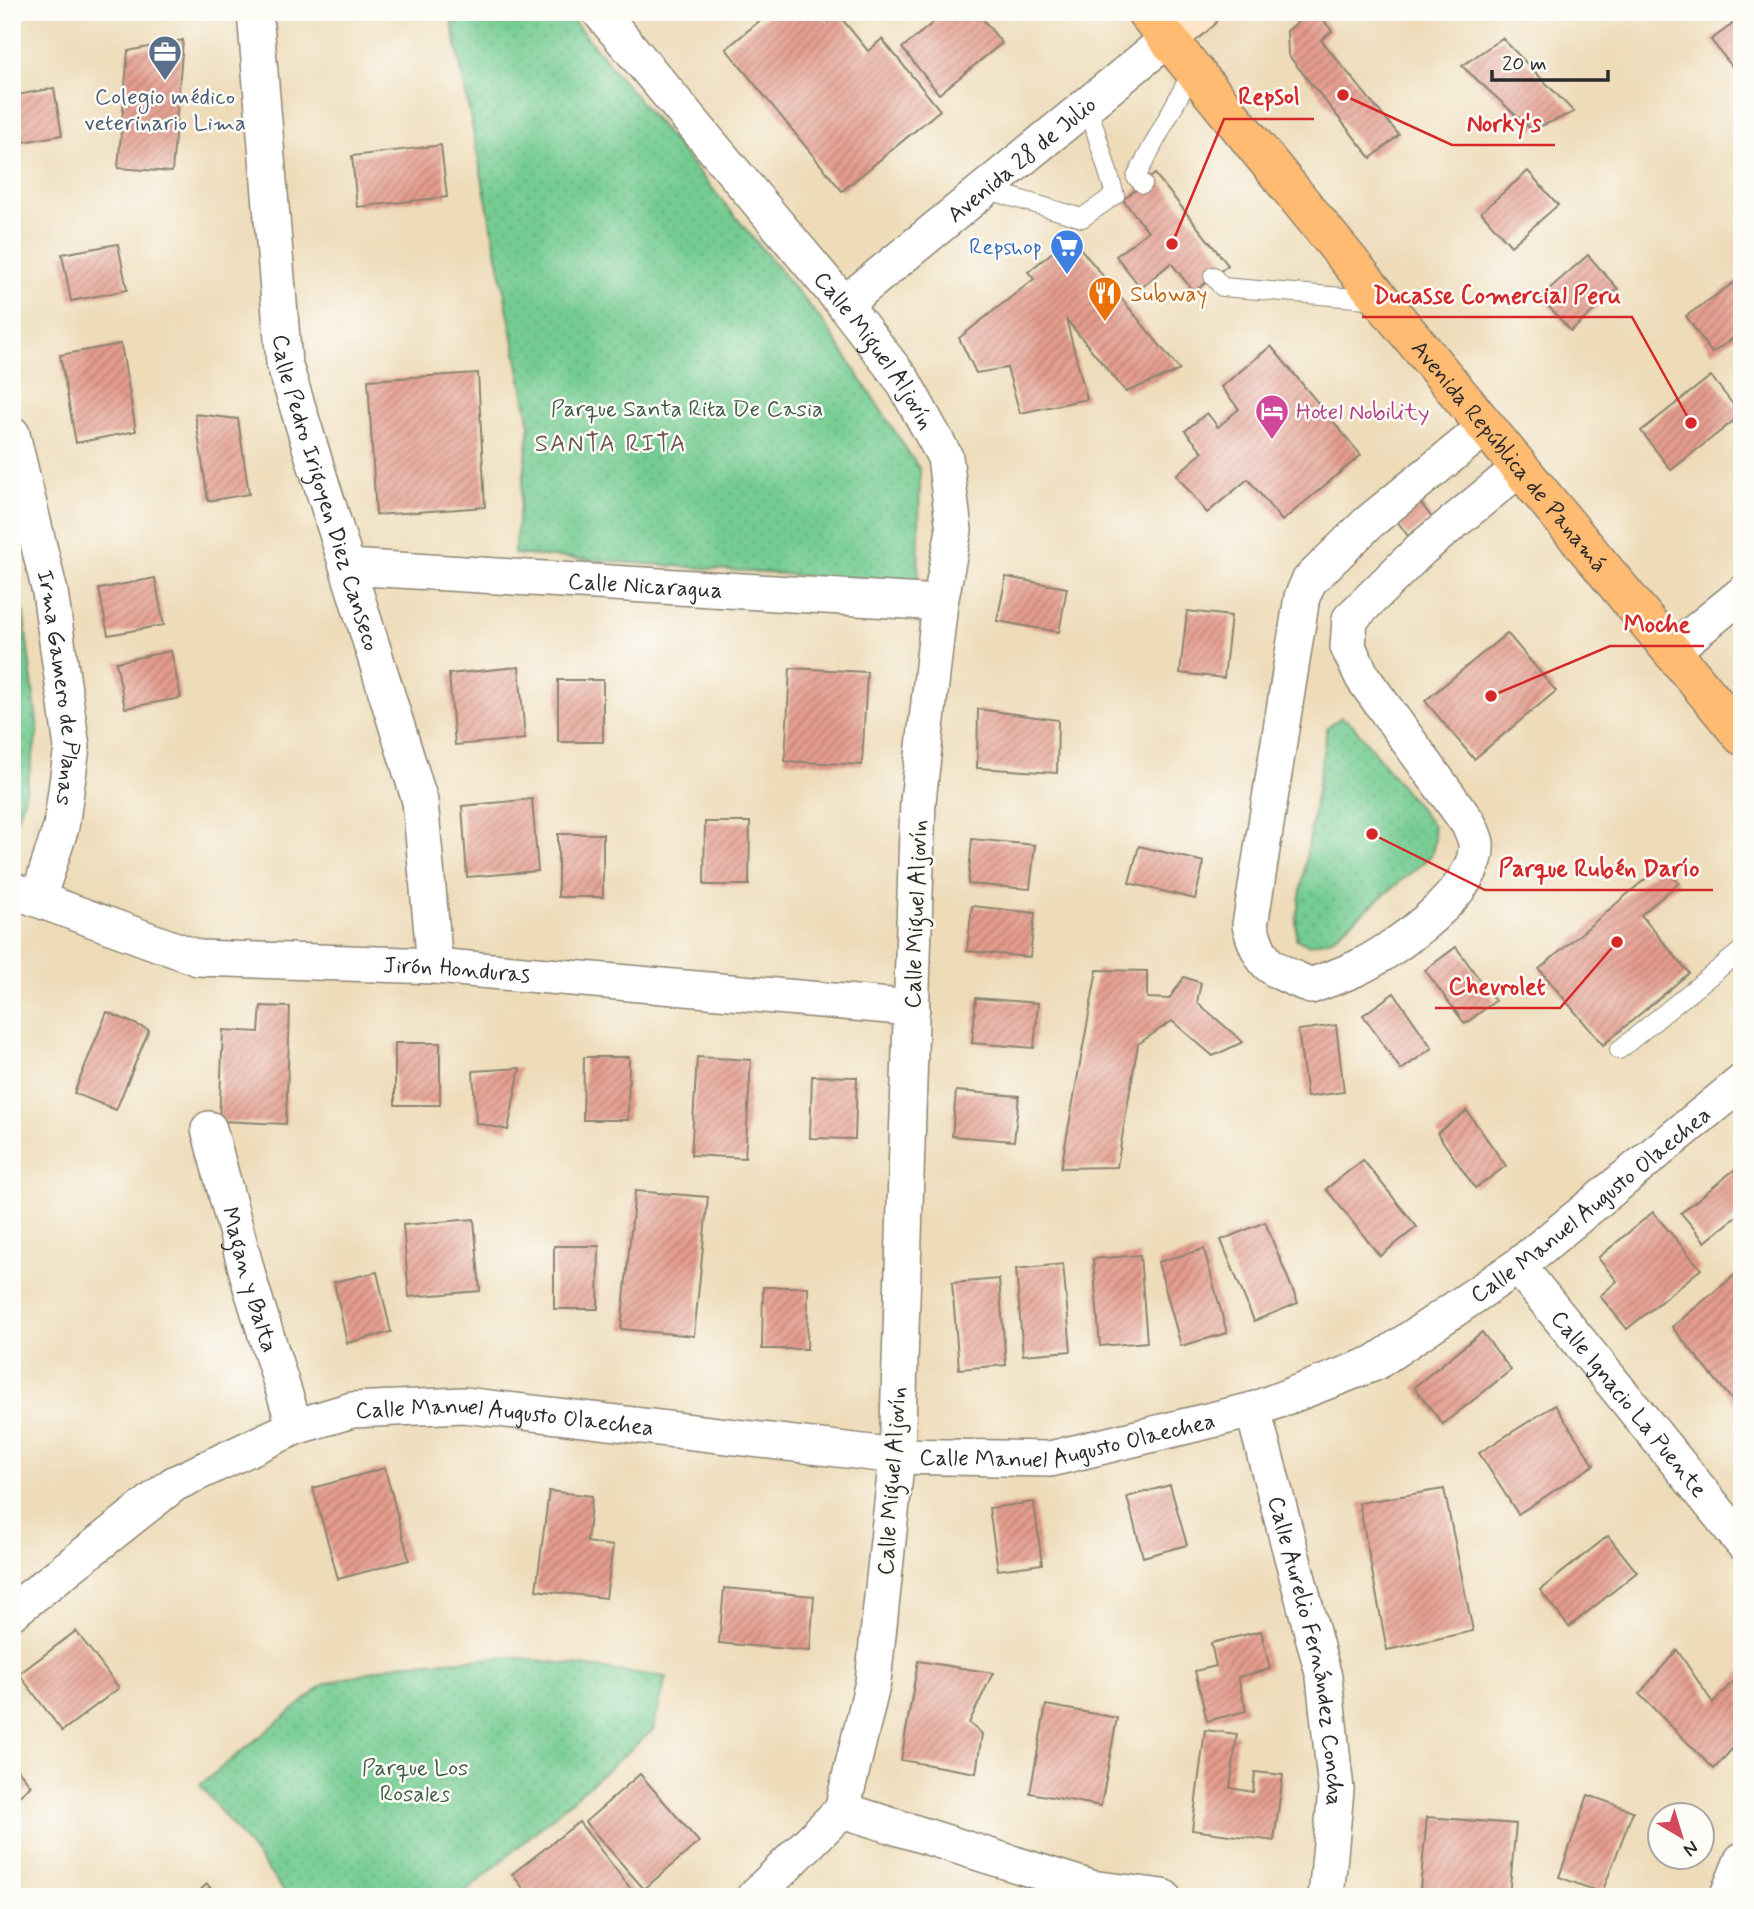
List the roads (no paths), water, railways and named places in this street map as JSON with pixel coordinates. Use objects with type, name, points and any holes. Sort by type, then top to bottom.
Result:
[{"type":"main road","name":"Avenida 28 de Julio","points":[[1157,26],[1199,12]]},
{"type":"main road","name":"Avenida República de Panamá","points":[[1157,26],[1742,736]]},
{"type":"street","name":"Calle Pedro Irigoyen Diez Canseco","points":[[255,12],[284,363],[420,801],[435,966]]},
{"type":"street","name":"Calle Miguel Aljovín","points":[[600,12],[844,304],[903,381],[944,457],[954,530],[940,603],[918,801],[897,1457],[873,1682],[842,1810]]},
{"type":"street","name":"Avenida 28 de Julio","points":[[844,304],[1087,103],[1157,26]]},
{"type":"street","points":[[1487,426],[1368,523],[1309,581],[1302,597],[1250,925],[1256,947],[1268,966],[1311,985],[1356,969],[1399,943],[1448,902],[1474,864],[1476,843],[1468,823],[1363,677],[1348,647],[1350,619],[1421,549],[1520,468]]},
{"type":"street","name":"Irma Gamero de Planas","points":[[12,434],[50,592],[72,747],[61,827],[25,894]]},
{"type":"street","name":"Calle Nicaragua","points":[[348,567],[940,603]]},
{"type":"street","points":[[1309,581],[1350,619]]},
{"type":"street","points":[[1672,651],[1742,594]]},
{"type":"street","name":"Jirón Honduras","points":[[25,894],[198,958],[435,966],[912,1008]]},
{"type":"street","name":"Calle Manuel Augusto Olaechea","points":[[12,1612],[174,1484],[295,1427],[352,1410],[464,1405],[897,1457],[1051,1459],[1253,1410],[1375,1363],[1518,1266],[1742,1082]]},
{"type":"street","name":"Magan y Balta","points":[[209,1129],[251,1287],[295,1427]]},
{"type":"street","name":"Calle Ignacio La Puente","points":[[1518,1266],[1742,1542]]},
{"type":"street","name":"Calle Aurelio Fernández Concha","points":[[1253,1410],[1324,1677],[1336,1790],[1326,1897]]},
{"type":"street","points":[[754,1897],[842,1810],[1091,1888],[1163,1897]]},
{"type":"street","points":[[1727,1897],[1742,1860]]},
{"type":"lane","points":[[985,189],[1082,218],[1139,181],[1193,70]]},
{"type":"lane","points":[[1087,103],[1115,195]]},
{"type":"lane","points":[[1213,276],[1222,287],[1381,300]]},
{"type":"lane","points":[[1619,1049],[1742,950]]},
{"type":"place","name":"Colegio médico veterinario Lima","points":[[165,82]]},
{"type":"place","name":"Norky's","points":[[1343,95]]},
{"type":"place","name":"Repsol","points":[[1172,244]]},
{"type":"place","name":"Repshop","points":[[1067,276]]},
{"type":"place","name":"Subway","points":[[1105,323]]},
{"type":"place","name":"Ducasse Comercial Peru","points":[[1691,423]]},
{"type":"place","name":"Hotel Nobility","points":[[1272,441]]},
{"type":"place","name":"Moche","points":[[1491,696]]},
{"type":"place","name":"Parque Rubén Darío","points":[[1372,834]]},
{"type":"place","name":"Chevrolet","points":[[1617,942]]},
{"type":"district","name":"SANTA RITA","points":[[611,443]]},
{"type":"park label","name":"Parque Santa Rita De Casia","points":[[687,408]]},
{"type":"park label","name":"Parque Los Rosales","points":[[415,1780]]}]
